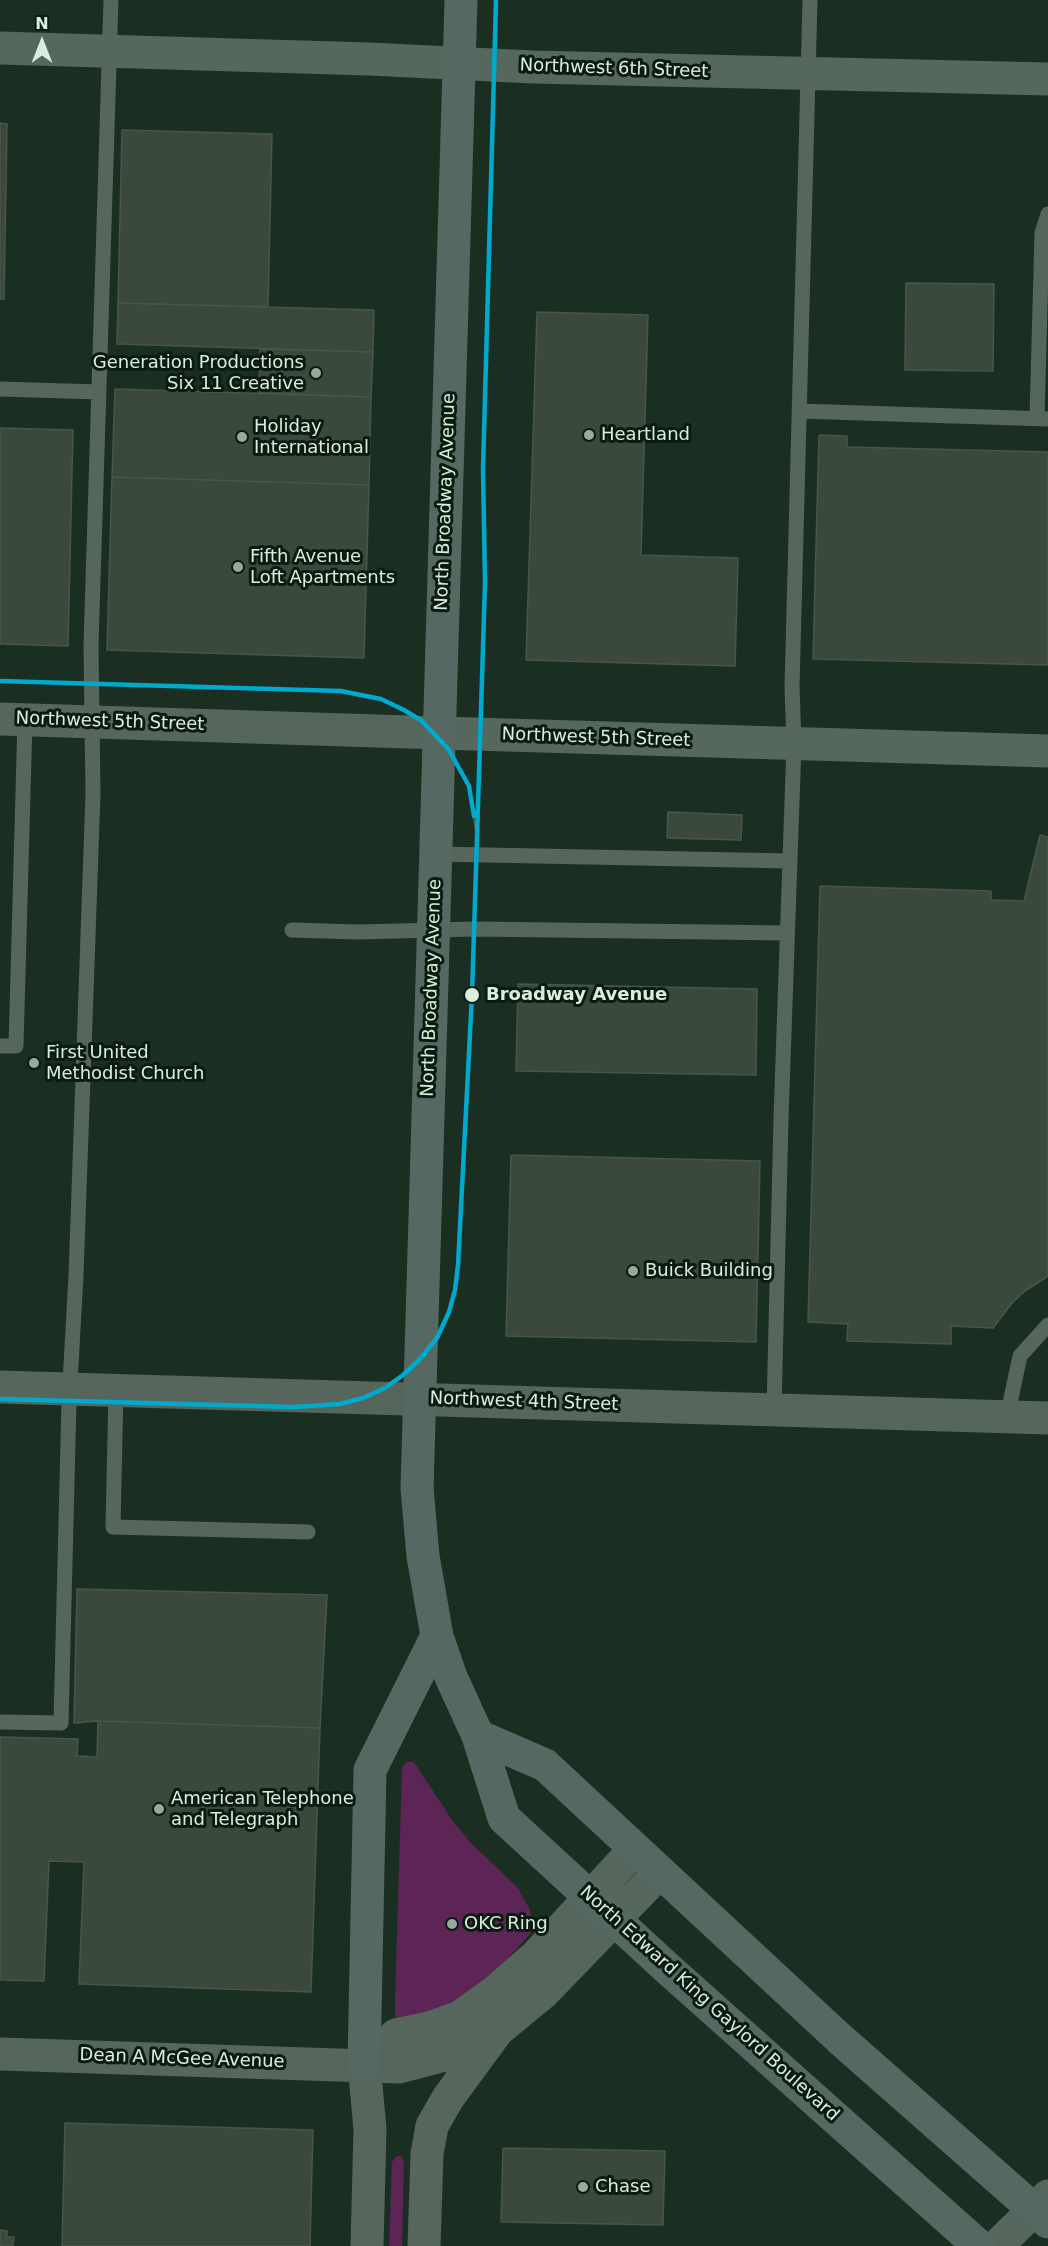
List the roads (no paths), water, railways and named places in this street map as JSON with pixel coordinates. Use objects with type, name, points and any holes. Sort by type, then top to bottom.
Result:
[{"type":"main road","name":"North Broadway Avenue","points":[[461,0],[417,1488],[423,1557],[437,1636],[451,1677],[478,1736]]},
{"type":"main road","name":"Northwest 6th Street","points":[[0,48],[459,63],[533,68],[1048,79]]},
{"type":"main road","name":"Northwest 5th Street","points":[[440,733],[1048,751]]},
{"type":"main road","points":[[364,2064],[370,1770],[437,1636]]},
{"type":"main road","points":[[478,1736],[545,1765],[840,2039],[1045,2208]]},
{"type":"main road","name":"North Edward King Gaylord Boulevard","points":[[478,1736],[504,1818],[979,2246]]},
{"type":"street","name":"Northwest 5th Street","points":[[12,719],[440,733]]},
{"type":"street","name":"Northwest 4th Street","points":[[0,1387],[1048,1418]]},
{"type":"street","name":"Dean A McGee Avenue","points":[[0,2054],[364,2064],[399,2067],[448,2054],[498,2030],[543,1993],[603,1909],[635,1849]]},
{"type":"street","name":"Dean A McGee Avenue","points":[[364,2064],[396,2035],[429,2028],[460,2017],[495,1992],[536,1956],[660,1872]]},
{"type":"street","points":[[424,2246],[427,2154],[432,2126],[448,2098],[498,2030]]},
{"type":"street","points":[[364,2064],[370,2129],[367,2246]]},
{"type":"street","points":[[996,2246],[1045,2208]]},
{"type":"lane","points":[[0,1722],[61,1723],[70,1389],[93,805],[91,645],[111,0]]},
{"type":"lane","points":[[774,1409],[794,744],[792,687],[810,0]]},
{"type":"lane","points":[[799,411],[1043,418],[1042,233],[1048,214]]},
{"type":"lane","points":[[0,389],[99,392]]},
{"type":"lane","points":[[0,1046],[16,1046],[12,719]]},
{"type":"lane","points":[[436,854],[790,861]]},
{"type":"lane","points":[[292,930],[474,929],[787,933]]},
{"type":"lane","points":[[1007,1417],[1020,1356],[1048,1325]]},
{"type":"lane","points":[[116,1390],[113,1527],[308,1532]]},
{"type":"tram line","points":[[0,681],[341,691],[381,699],[422,721],[449,750],[469,786],[477,840]]},
{"type":"place","name":"Generation Productions Six 11 Creative","points":[[316,373]]},
{"type":"place","name":"Heartland","points":[[589,435]]},
{"type":"place","name":"Holiday International","points":[[242,437]]},
{"type":"place","name":"Fifth Avenue Loft Apartments","points":[[238,567]]},
{"type":"place","name":"Broadway Avenue","points":[[472,995]]},
{"type":"place","name":"First United Methodist Church","points":[[34,1063]]},
{"type":"place","name":"Buick Building","points":[[633,1271]]},
{"type":"place","name":"American Telephone and Telegraph","points":[[159,1809]]},
{"type":"place","name":"OKC Ring","points":[[452,1924]]},
{"type":"place","name":"Chase","points":[[583,2187]]}]
